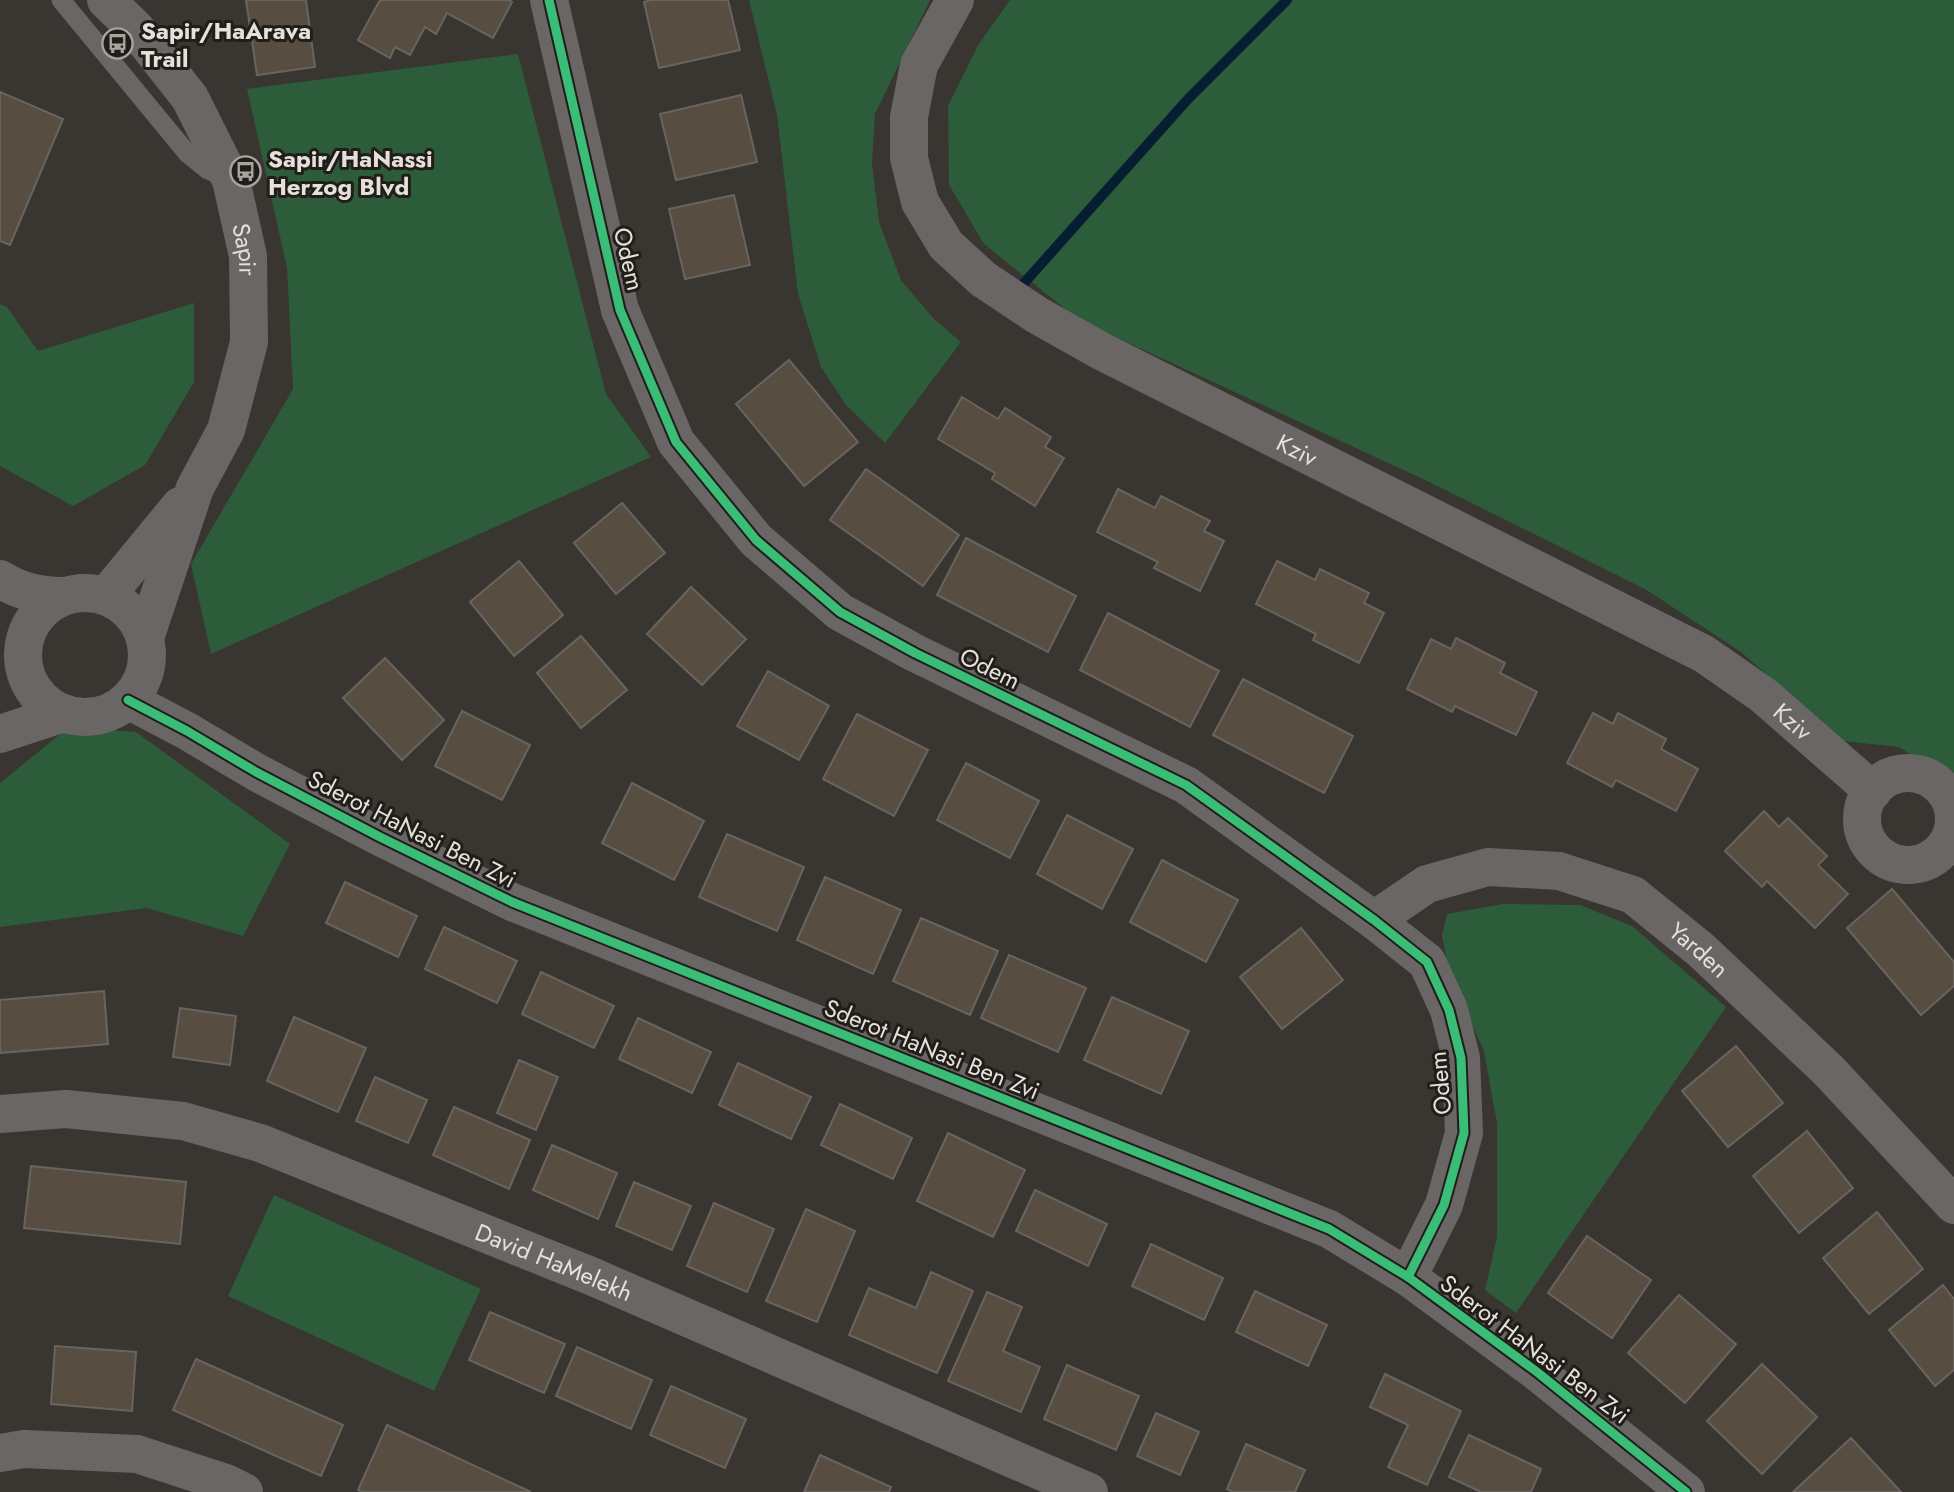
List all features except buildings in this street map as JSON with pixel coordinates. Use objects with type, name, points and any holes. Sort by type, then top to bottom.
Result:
[{"type":"street","name":"Sapir","points":[[106,0],[135,28],[190,98],[231,180],[248,256],[249,342],[226,430],[195,488],[146,649]]},
{"type":"street","name":"Odem","points":[[550,0],[620,310],[676,442],[756,540],[840,612],[915,653],[1186,785],[1374,920],[1427,962],[1449,1010],[1461,1058],[1464,1133],[1444,1205],[1408,1277]]},
{"type":"street","name":"Kziv","points":[[955,0],[919,65],[909,117],[909,158],[920,202],[946,245],[983,279],[1037,315],[1101,351],[1704,654],[1763,695],[1872,791]]},
{"type":"street","name":"Sapir","points":[[106,596],[195,488]]},
{"type":"street","points":[[0,579],[41,596],[85,592],[106,596],[119,603],[139,624],[146,649],[142,682],[128,700],[114,710],[80,717],[64,713],[51,707],[32,687],[13,648],[0,634]]},
{"type":"street","points":[[0,726],[25,669],[24,647],[28,631],[36,616],[63,596]]},
{"type":"street","name":"Sderot HaNasi Ben Zvi","points":[[146,649],[211,746]]},
{"type":"street","name":"Sderot HaNasi Ben Zvi","points":[[128,700],[380,838],[512,902],[1329,1229],[1408,1277],[1537,1371],[1686,1492]]},
{"type":"street","points":[[0,734],[64,713]]},
{"type":"street","name":"Yarden","points":[[1374,920],[1427,884],[1488,867],[1559,871],[1633,895],[1700,950],[1828,1070],[1954,1205]]},
{"type":"street","name":"David HaMelekh","points":[[0,1114],[66,1109],[183,1121],[260,1143],[591,1276],[1089,1492]]},
{"type":"street","points":[[0,1452],[24,1449],[138,1454],[226,1483],[244,1492]]},
{"type":"lane","points":[[61,0],[187,153],[208,170],[231,180]]},
{"type":"green space","points":[[749,0],[930,0],[875,114],[872,163],[879,222],[901,280],[934,319],[961,342],[885,443],[846,405],[821,367],[798,294],[777,115]]},
{"type":"green space","points":[[1010,0],[1954,0],[1954,791],[1945,777],[1899,747],[1843,741],[1741,652],[1645,589],[1425,480],[1079,320],[984,244],[949,185],[948,106],[978,45]]},
{"type":"green space","points":[[518,54],[606,394],[651,457],[211,654],[191,564],[293,389],[287,268],[247,89]]},
{"type":"green space","points":[[194,303],[194,382],[145,465],[73,506],[0,466],[0,304],[7,307],[38,351]]},
{"type":"green space","points":[[69,727],[136,732],[290,844],[243,936],[147,908],[0,927],[0,783]]},
{"type":"green space","points":[[1503,904],[1580,905],[1632,926],[1726,1007],[1516,1313],[1485,1290],[1497,1237],[1497,1123],[1484,1051],[1449,974],[1442,935],[1447,914]]},
{"type":"green space","points":[[274,1195],[481,1289],[434,1391],[228,1296]]},
{"type":"waterway","points":[[1017,291],[1188,99],[1287,0]]},
{"type":"cycle path","points":[[549,0],[620,310],[676,442],[756,540],[840,612],[915,653],[1186,785],[1374,920],[1427,962],[1449,1010],[1461,1058],[1464,1133],[1444,1205],[1408,1277]]},
{"type":"cycle path","points":[[128,700],[256,772],[512,902],[1329,1229],[1408,1277],[1537,1372],[1686,1492]]},
{"type":"place","name":"Sapir/HaArava Trail","points":[[118,44]]},
{"type":"place","name":"Sapir/HaNassi Herzog Blvd","points":[[245,172]]}]
